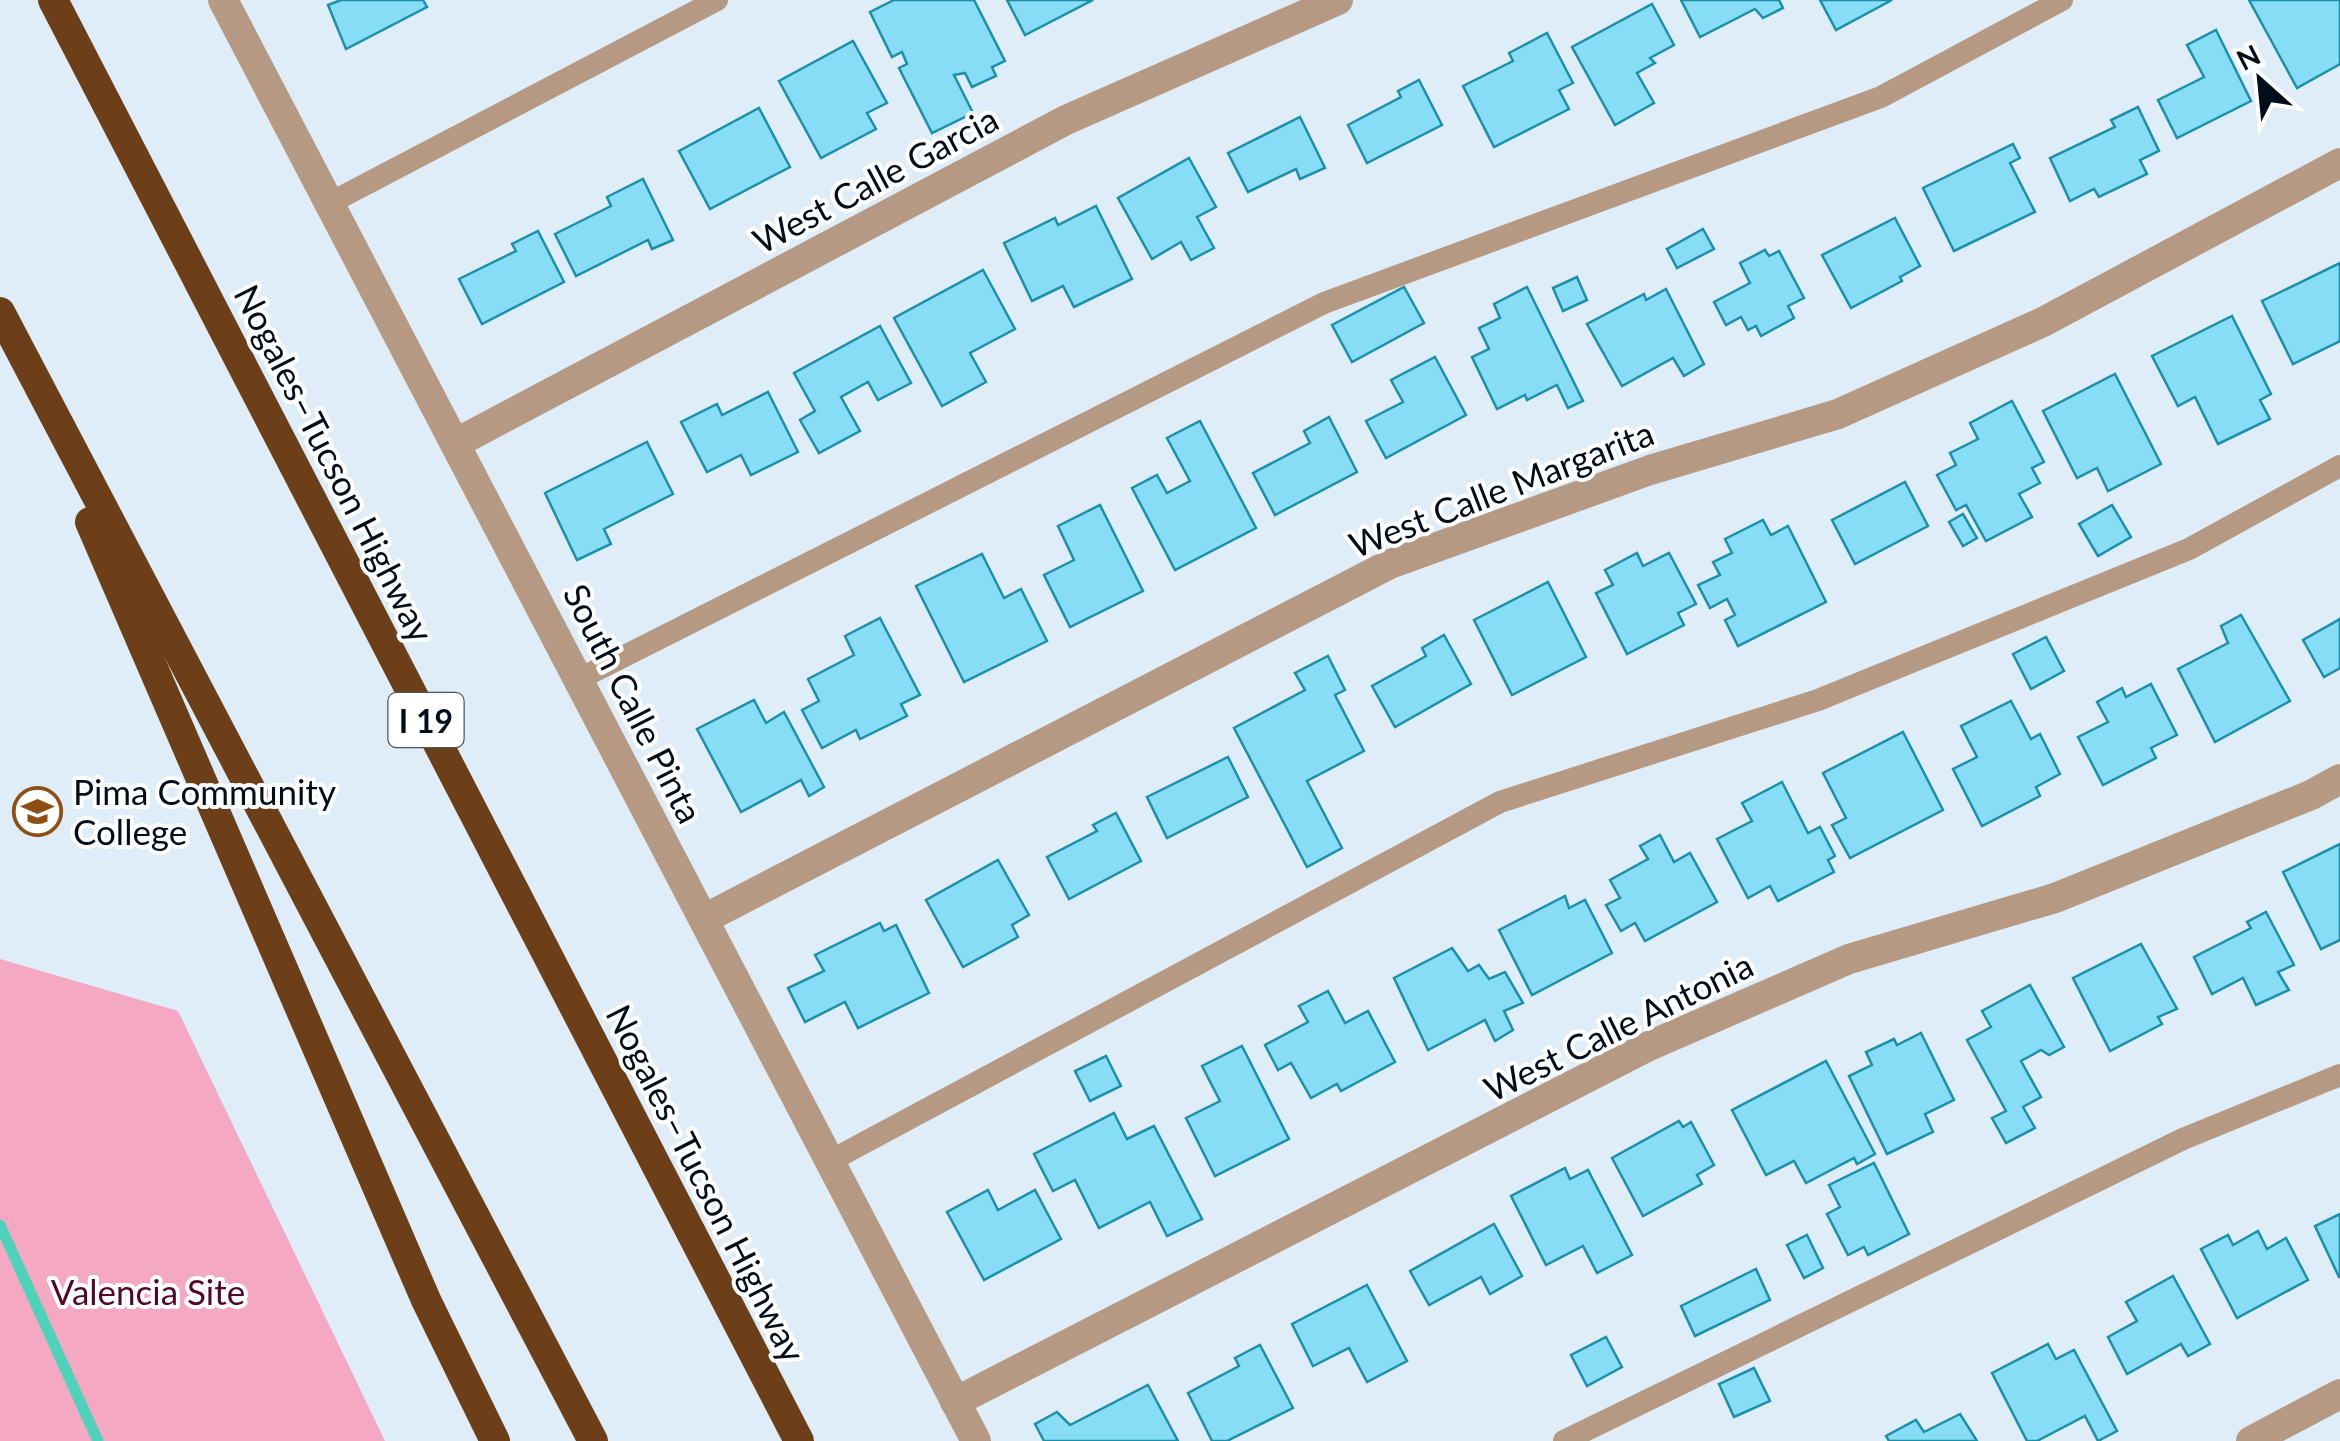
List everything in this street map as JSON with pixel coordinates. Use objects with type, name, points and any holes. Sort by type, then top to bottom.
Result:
[{"type":"highway","name":"Nogales–Tucson Highway","points":[[53,0],[799,1441]]},
{"type":"highway","points":[[0,312],[426,1300],[495,1441]]},
{"type":"highway","points":[[0,312],[593,1441]]},
{"type":"street","name":"South Calle Pinta","points":[[223,0],[976,1441]]},
{"type":"street","name":"West Calle Garcia","points":[[456,443],[1066,120],[1338,0]]},
{"type":"street","name":"West Calle Margarita","points":[[704,919],[1390,564],[1650,470],[1838,414],[2043,322],[2340,164]]},
{"type":"street","name":"West Calle Antonia","points":[[955,1402],[1650,1046],[1849,960],[2055,898],[2311,796],[2340,779]]},
{"type":"street","points":[[2251,1441],[2340,1394]]},
{"type":"lane","points":[[330,203],[717,0]]},
{"type":"lane","points":[[579,679],[1324,303],[1881,96],[2062,0]]},
{"type":"lane","points":[[830,1160],[1500,802],[1818,700],[2189,549],[2340,466]]},
{"type":"lane","points":[[1564,1441],[2184,1139],[2340,1075]]},
{"type":"green space","name":"Valencia Site","points":[[0,959],[178,1011],[385,1441],[0,1441]]},
{"type":"building","points":[[341,0],[423,0],[427,7],[346,49],[328,5]]},
{"type":"building","points":[[894,0],[974,0],[1005,61],[992,67],[996,76],[972,87],[965,73],[954,75],[973,113],[932,133],[899,68],[907,64],[902,52],[892,57],[870,12]]},
{"type":"building","points":[[1007,0],[1093,0],[1025,35]]},
{"type":"building","points":[[1681,0],[1779,0],[1783,8],[1763,18],[1755,9],[1700,37]]},
{"type":"building","points":[[1820,0],[1892,0],[1836,30]]},
{"type":"building","points":[[2249,0],[2340,0],[2340,64],[2297,88]]},
{"type":"building","points":[[1652,4],[1674,45],[1650,58],[1655,63],[1637,73],[1654,103],[1615,125],[1572,47]]},
{"type":"building","points":[[2216,30],[2251,101],[2177,138],[2158,100],[2204,77],[2187,45]]},
{"type":"building","points":[[1547,33],[1573,83],[1559,90],[1569,109],[1494,147],[1463,86],[1513,61],[1509,53]]},
{"type":"building","points":[[853,41],[887,103],[867,113],[876,129],[821,158],[779,81]]},
{"type":"building","points":[[1419,80],[1442,125],[1367,163],[1348,125],[1401,97],[1398,91]]},
{"type":"building","points":[[2138,107],[2159,151],[2140,160],[2147,174],[2099,197],[2094,189],[2070,201],[2050,158],[2115,127],[2111,120]]},
{"type":"building","points":[[759,108],[790,167],[710,209],[679,151]]},
{"type":"building","points":[[1300,117],[1325,168],[1300,179],[1296,169],[1248,192],[1228,153]]},
{"type":"building","points":[[2013,144],[2020,158],[2010,163],[2035,212],[1954,251],[1923,188]]},
{"type":"building","points":[[1189,158],[1216,207],[1197,217],[1214,248],[1191,260],[1181,242],[1152,259],[1118,198]]},
{"type":"building","points":[[643,179],[673,240],[652,249],[648,240],[576,276],[555,234],[611,206],[607,197]]},
{"type":"building","points":[[1096,206],[1132,279],[1074,307],[1063,286],[1032,301],[1004,243],[1055,218],[1058,225]]},
{"type":"building","points":[[1895,218],[1920,266],[1900,277],[1902,281],[1851,308],[1822,255]]},
{"type":"building","points":[[1703,229],[1714,249],[1677,268],[1667,249]]},
{"type":"building","points":[[538,231],[564,282],[482,324],[459,279],[516,251],[512,244]]},
{"type":"building","points":[[1765,250],[1769,256],[1779,251],[1804,298],[1788,306],[1794,318],[1761,336],[1756,326],[1748,330],[1741,317],[1726,325],[1714,302],[1750,283],[1740,263]]},
{"type":"building","points":[[2340,263],[2340,341],[2293,364],[2262,301]]},
{"type":"building","points":[[983,270],[1015,329],[970,353],[986,382],[942,406],[894,318]]},
{"type":"building","points":[[1577,277],[1587,300],[1563,311],[1553,288]]},
{"type":"building","points":[[1404,287],[1424,323],[1352,362],[1332,325]]},
{"type":"building","points":[[1527,287],[1583,401],[1568,408],[1557,385],[1497,409],[1472,357],[1489,349],[1479,328],[1500,318],[1494,304]]},
{"type":"building","points":[[1666,289],[1704,364],[1684,376],[1673,358],[1622,386],[1587,324],[1644,294],[1646,300]]},
{"type":"building","points":[[2232,316],[2271,394],[2260,400],[2270,419],[2218,444],[2195,397],[2178,406],[2152,356]]},
{"type":"building","points":[[880,326],[911,383],[878,400],[868,382],[841,397],[860,431],[819,453],[800,420],[815,411],[794,373]]},
{"type":"building","points":[[1435,357],[1466,415],[1386,458],[1366,421],[1403,402],[1391,380]]},
{"type":"building","points":[[2115,374],[2161,464],[2108,491],[2097,468],[2077,478],[2043,411]]},
{"type":"building","points":[[768,392],[798,452],[751,475],[741,455],[707,472],[681,422],[717,404],[722,415]]},
{"type":"building","points":[[2012,401],[2044,462],[2032,468],[2040,483],[2019,494],[2032,517],[1986,541],[1966,505],[1956,510],[1937,475],[1956,465],[1950,453],[1978,439],[1970,423]]},
{"type":"building","points":[[1329,417],[1357,472],[1275,515],[1253,473],[1310,443],[1304,431]]},
{"type":"building","points":[[1200,421],[1256,528],[1175,570],[1132,488],[1157,475],[1167,493],[1190,481],[1167,438]]},
{"type":"building","points":[[647,442],[673,494],[604,529],[611,544],[577,560],[545,493]]},
{"type":"building","points":[[1905,482],[1928,526],[1855,564],[1832,520]]},
{"type":"building","points":[[1100,505],[1143,591],[1070,627],[1044,575],[1074,560],[1058,526]]},
{"type":"building","points":[[2112,505],[2131,537],[2098,556],[2079,524]]},
{"type":"building","points":[[1963,514],[1977,538],[1963,546],[1949,522]]},
{"type":"building","points":[[1763,520],[1771,535],[1788,526],[1826,602],[1738,646],[1725,620],[1735,615],[1727,599],[1710,608],[1698,585],[1720,575],[1713,562],[1732,553],[1725,539]]},
{"type":"building","points":[[1637,553],[1643,566],[1669,553],[1696,604],[1678,613],[1684,625],[1627,654],[1596,593],[1613,585],[1605,570]]},
{"type":"building","points":[[982,554],[1004,598],[1021,589],[1047,641],[964,682],[916,586]]},
{"type":"building","points":[[1548,582],[1586,657],[1512,695],[1474,620]]},
{"type":"building","points":[[2241,615],[2290,701],[2215,742],[2178,669],[2228,643],[2221,626]]},
{"type":"building","points":[[880,618],[920,695],[901,704],[907,716],[860,739],[856,730],[822,748],[802,710],[819,701],[808,679],[854,655],[845,636]]},
{"type":"building","points":[[2340,619],[2340,668],[2324,677],[2303,640]]},
{"type":"building","points":[[1444,635],[1471,684],[1395,727],[1372,686],[1426,656],[1422,648]]},
{"type":"building","points":[[2046,637],[2064,671],[2031,689],[2013,654]]},
{"type":"building","points":[[1328,656],[1345,690],[1335,695],[1364,751],[1307,781],[1342,848],[1307,867],[1234,728],[1305,690],[1295,673]]},
{"type":"building","points":[[2151,684],[2177,735],[2151,748],[2156,758],[2103,785],[2078,737],[2108,722],[2097,702],[2122,688],[2126,697]]},
{"type":"building","points":[[754,700],[766,723],[784,712],[824,787],[809,796],[801,780],[741,812],[697,729]]},
{"type":"building","points":[[2011,701],[2031,739],[2040,734],[2060,774],[2036,787],[2040,796],[1982,826],[1953,769],[1977,757],[1961,726]]},
{"type":"building","points":[[1903,732],[1943,810],[1850,858],[1832,825],[1846,818],[1823,773]]},
{"type":"building","points":[[1228,757],[1248,797],[1167,838],[1147,797]]},
{"type":"building","points":[[1782,782],[1808,833],[1820,827],[1835,856],[1828,860],[1834,872],[1778,901],[1770,886],[1748,898],[1717,839],[1752,821],[1742,803]]},
{"type":"building","points":[[1116,813],[1141,861],[1069,899],[1047,857],[1097,831],[1093,825]]},
{"type":"building","points":[[1660,835],[1674,862],[1690,853],[1717,902],[1645,941],[1635,923],[1621,931],[1606,905],[1620,898],[1610,880],[1648,859],[1640,846]]},
{"type":"building","points":[[2340,844],[2340,940],[2321,949],[2283,872]]},
{"type":"building","points":[[998,860],[1029,915],[1012,925],[1018,937],[963,967],[926,900]]},
{"type":"building","points":[[1565,896],[1569,908],[1585,900],[1612,953],[1532,995],[1499,930]]},
{"type":"building","points":[[2266,912],[2294,965],[2278,972],[2289,990],[2256,1005],[2243,978],[2212,994],[2194,957],[2251,928],[2247,922]]},
{"type":"building","points":[[880,923],[884,931],[896,925],[929,993],[858,1028],[845,1002],[805,1022],[788,988],[824,971],[815,955]]},
{"type":"building","points":[[2141,944],[2177,1009],[2158,1017],[2162,1024],[2110,1051],[2073,978]]},
{"type":"building","points":[[1452,948],[1468,971],[1479,965],[1489,979],[1505,972],[1523,1003],[1504,1011],[1513,1030],[1495,1041],[1485,1020],[1428,1050],[1394,978]]},
{"type":"building","points":[[2030,985],[2064,1047],[2049,1055],[2041,1050],[2021,1061],[2041,1097],[2023,1107],[2035,1128],[2006,1143],[1992,1118],[2006,1111],[1967,1040],[1991,1027],[1982,1011]]},
{"type":"building","points":[[1328,991],[1345,1023],[1368,1011],[1395,1062],[1341,1091],[1337,1084],[1311,1098],[1291,1063],[1278,1070],[1265,1045],[1308,1022],[1299,1006]]},
{"type":"building","points":[[1921,1033],[1954,1100],[1925,1114],[1933,1132],[1887,1154],[1849,1076],[1872,1065],[1866,1052],[1894,1039],[1897,1045]]},
{"type":"building","points":[[1242,1046],[1289,1139],[1215,1176],[1186,1118],[1220,1101],[1202,1066]]},
{"type":"building","points":[[1106,1056],[1121,1086],[1090,1101],[1075,1071]]},
{"type":"building","points":[[1826,1061],[1875,1154],[1857,1164],[1854,1158],[1806,1183],[1794,1161],[1766,1175],[1732,1110]]},
{"type":"building","points":[[1114,1113],[1127,1139],[1154,1126],[1202,1219],[1167,1236],[1150,1202],[1099,1228],[1075,1180],[1053,1191],[1034,1154]]},
{"type":"building","points":[[1679,1121],[1683,1127],[1691,1122],[1714,1165],[1697,1175],[1702,1184],[1643,1216],[1612,1158]]},
{"type":"building","points":[[1874,1163],[1909,1234],[1868,1255],[1864,1247],[1848,1255],[1827,1214],[1840,1207],[1829,1185]]},
{"type":"building","points":[[1565,1168],[1570,1179],[1588,1170],[1632,1255],[1597,1273],[1583,1246],[1546,1265],[1511,1196]]},
{"type":"building","points":[[988,1190],[998,1210],[1035,1190],[1061,1239],[984,1280],[947,1212]]},
{"type":"building","points":[[2340,1214],[2340,1277],[2339,1277],[2315,1226]]},
{"type":"building","points":[[1494,1224],[1522,1276],[1490,1294],[1481,1277],[1429,1305],[1410,1271]]},
{"type":"building","points":[[2258,1231],[2267,1249],[2286,1238],[2308,1280],[2237,1318],[2201,1249],[2228,1235],[2233,1245]]},
{"type":"building","points":[[1807,1235],[1823,1268],[1804,1278],[1787,1245]]},
{"type":"building","points":[[1756,1269],[1770,1300],[1695,1336],[1681,1306]]},
{"type":"building","points":[[2173,1276],[2210,1344],[2188,1356],[2181,1344],[2127,1374],[2108,1337],[2137,1321],[2126,1302]]},
{"type":"building","points":[[1367,1285],[1407,1361],[1367,1382],[1349,1348],[1313,1366],[1292,1324]]},
{"type":"building","points":[[1606,1337],[1622,1367],[1587,1386],[1571,1355]]},
{"type":"building","points":[[2048,1344],[2056,1359],[2074,1350],[2117,1431],[2098,1441],[2085,1416],[2037,1441],[2027,1441],[1992,1373]]},
{"type":"building","points":[[1260,1345],[1293,1408],[1227,1441],[1212,1441],[1188,1393],[1239,1366],[1235,1358]]},
{"type":"building","points":[[1754,1368],[1770,1401],[1734,1417],[1719,1384]]},
{"type":"building","points":[[1148,1385],[1178,1441],[1044,1441],[1035,1424],[1057,1412],[1070,1425]]},
{"type":"building","points":[[1960,1414],[1977,1441],[1889,1441],[1886,1436],[1916,1420],[1924,1432]]},
{"type":"waterway","points":[[0,1225],[98,1441]]},
{"type":"place","name":"Pima Community College","points":[[38,811]]}]
